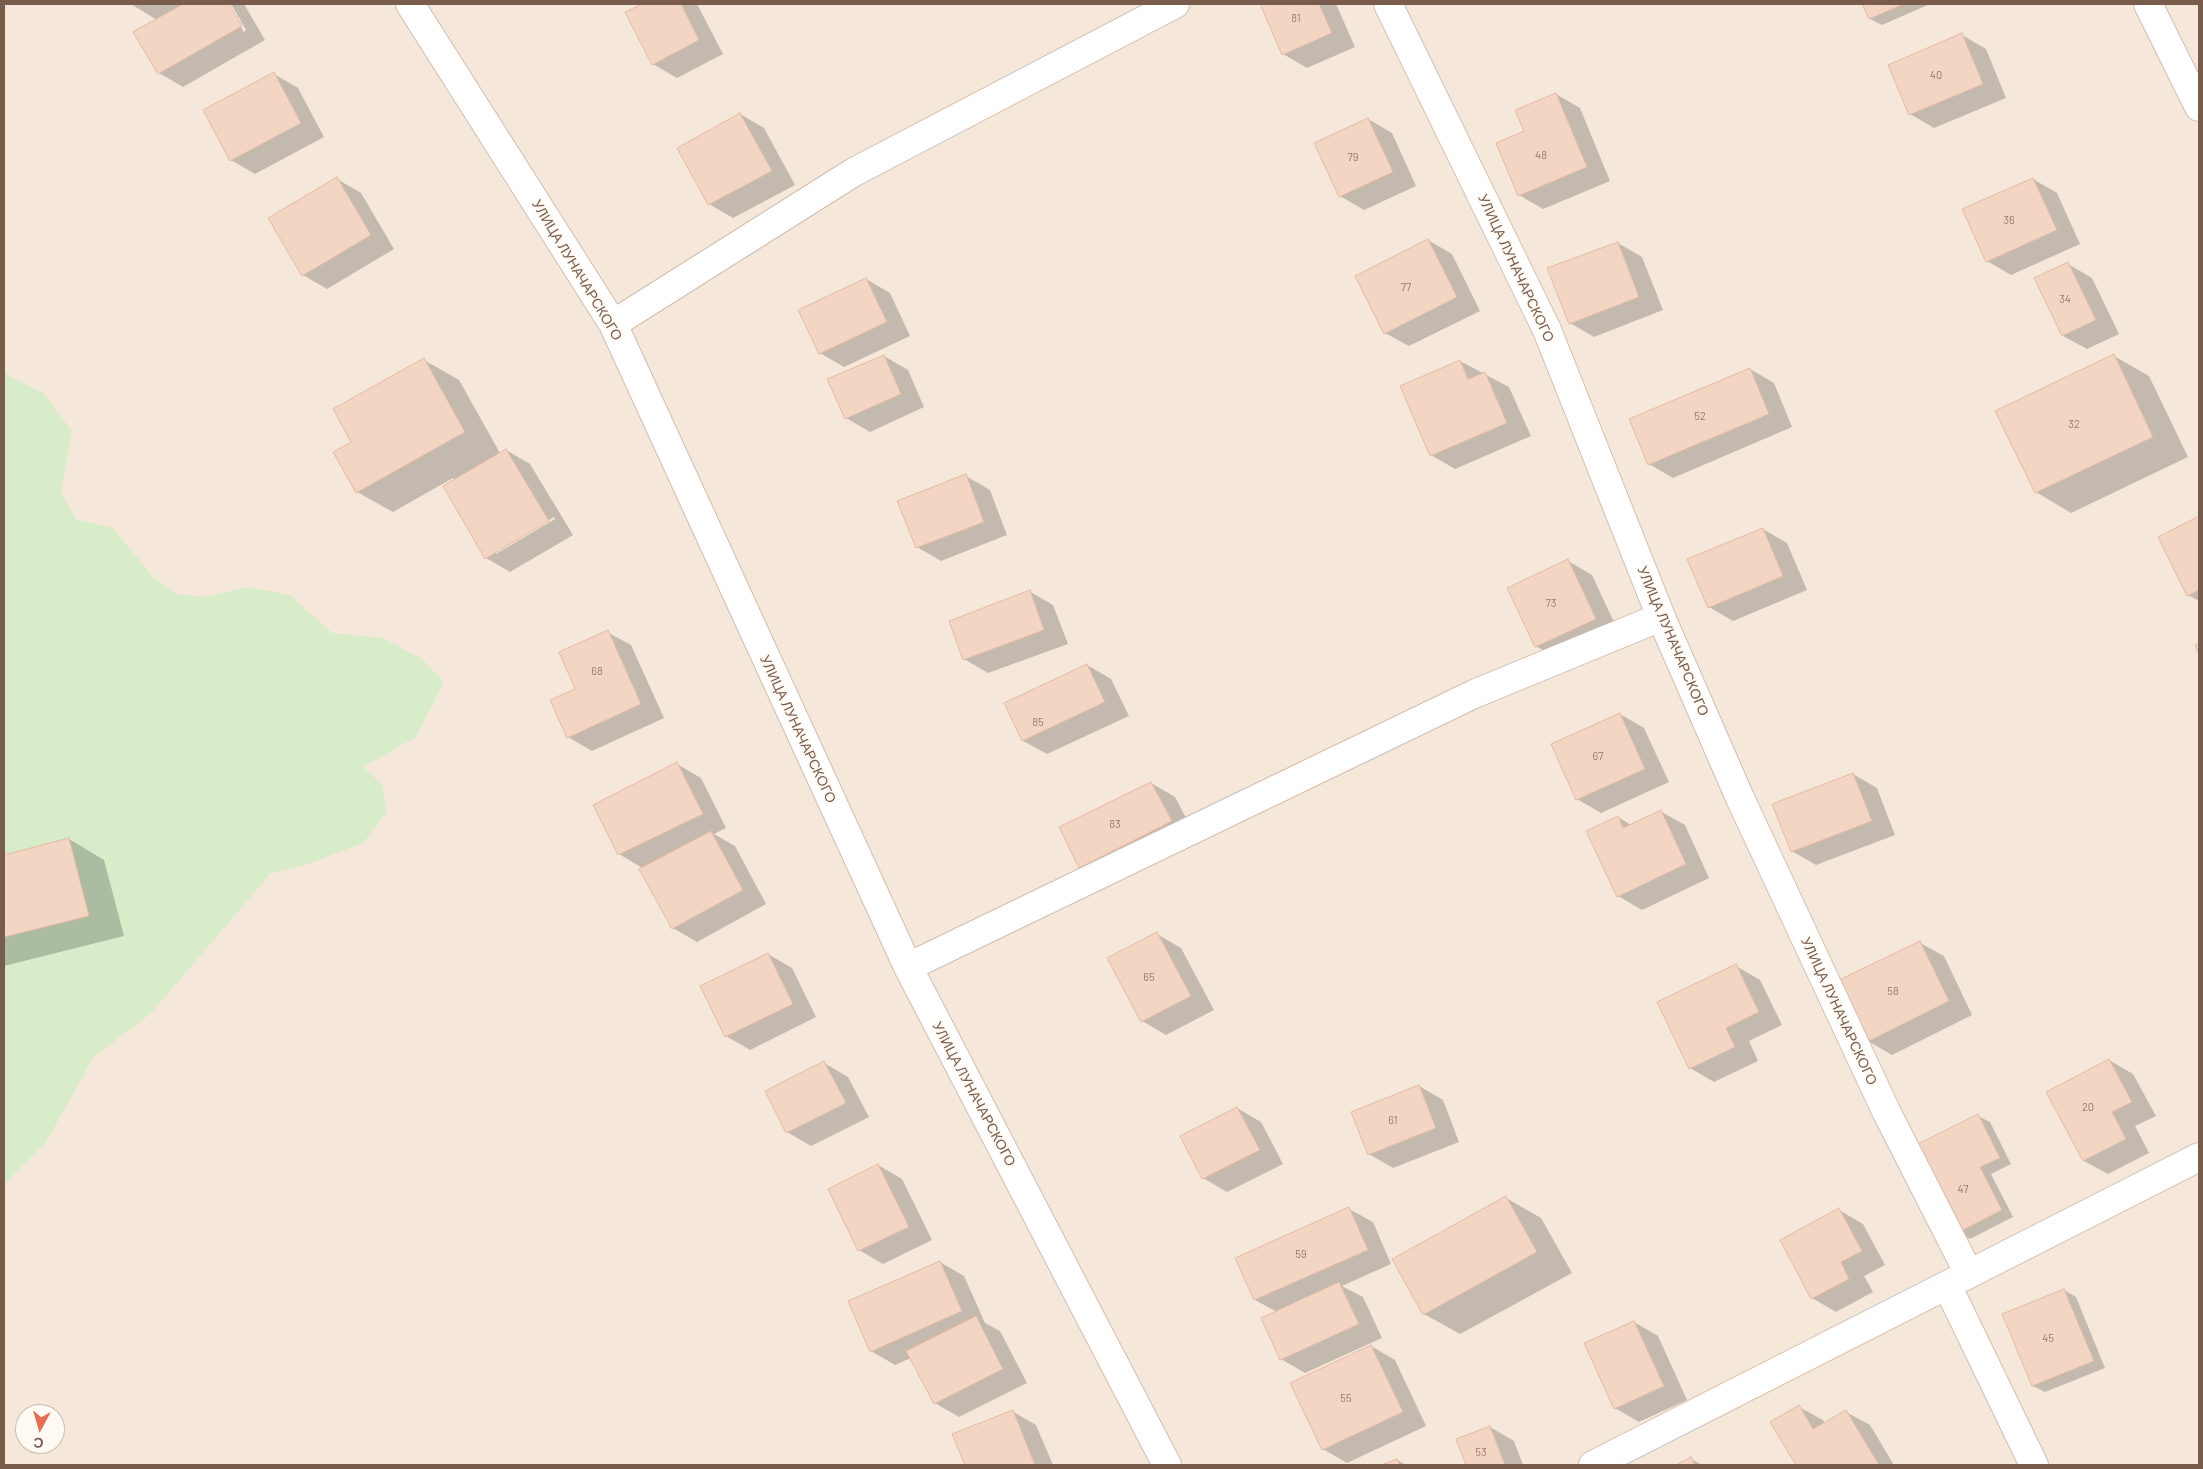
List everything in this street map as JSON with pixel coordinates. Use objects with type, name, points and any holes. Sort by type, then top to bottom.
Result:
[{"type":"street","name":"УЛИЦА ЛУНАЧАРСКОГО","points":[[410,4],[612,324],[908,968],[1167,1465]]},
{"type":"street","points":[[612,324],[854,172],[1175,4]]},
{"type":"street","name":"УЛИЦА ЛУНАЧАРСКОГО","points":[[1388,4],[1547,330],[1661,617],[1740,798],[1877,1094],[1958,1279],[2034,1465]]},
{"type":"street","points":[[2148,4],[2193,79],[2199,108]]},
{"type":"street","points":[[908,968],[1474,694],[1661,617]]},
{"type":"street","points":[[1593,1465],[2199,1158]]},
{"type":"shaded area","points":[[4,4],[2199,4],[2199,1465],[4,1465]]},
{"type":"green space","points":[[4,373],[43,393],[72,431],[61,492],[76,519],[113,528],[153,577],[177,594],[204,597],[249,587],[290,595],[332,633],[383,638],[422,659],[444,682],[416,737],[363,767],[382,784],[387,812],[363,843],[311,863],[270,874],[150,1014],[93,1058],[46,1142],[4,1185]]},
{"type":"building","points":[[183,4],[229,4],[242,26],[158,74],[133,32]]},
{"type":"building","points":[[642,4],[681,4],[699,40],[652,65],[625,12]]},
{"type":"building","points":[[1260,4],[1319,4],[1332,33],[1282,55]]},
{"type":"building","points":[[1862,4],[1904,4],[1869,19]]},
{"type":"building","points":[[1962,33],[1983,84],[1909,115],[1888,65]]},
{"type":"building","points":[[274,72],[301,123],[230,161],[203,110]]},
{"type":"building","points":[[1556,93],[1587,167],[1518,196],[1496,143],[1524,131],[1515,110]]},
{"type":"building","points":[[740,113],[772,171],[708,205],[677,148]]},
{"type":"building","points":[[1368,118],[1393,172],[1339,197],[1314,143]]},
{"type":"building","points":[[337,177],[371,235],[302,276],[268,218]]},
{"type":"building","points":[[2033,178],[2057,230],[1986,262],[1962,209]]},
{"type":"building","points":[[1428,239],[1457,297],[1384,334],[1355,276]]},
{"type":"building","points":[[1618,242],[1639,297],[1569,324],[1547,268]]},
{"type":"building","points":[[2068,262],[2096,320],[2062,336],[2034,278]]},
{"type":"building","points":[[866,278],[887,322],[819,354],[798,310]]},
{"type":"building","points":[[2114,354],[2153,437],[2035,493],[1995,411]]},
{"type":"building","points":[[884,355],[901,394],[845,419],[827,379]]},
{"type":"building","points":[[424,358],[465,432],[356,493],[333,452],[351,442],[333,409]]},
{"type":"building","points":[[1460,360],[1468,379],[1485,372],[1507,423],[1430,456],[1400,386]]},
{"type":"building","points":[[1750,368],[1769,414],[1648,465],[1629,419]]},
{"type":"building","points":[[506,449],[549,521],[485,559],[443,486]]},
{"type":"building","points":[[966,474],[984,522],[916,548],[897,501]]},
{"type":"building","points":[[2199,516],[2199,590],[2187,596],[2158,537]]},
{"type":"building","points":[[1763,528],[1783,576],[1708,608],[1687,559]]},
{"type":"building","points":[[1568,559],[1596,619],[1535,647],[1507,588]]},
{"type":"building","points":[[1030,590],[1044,630],[963,660],[949,621]]},
{"type":"building","points":[[608,630],[641,704],[567,738],[550,700],[575,689],[559,652]]},
{"type":"building","points":[[2199,643],[2199,655],[2195,645]]},
{"type":"building","points":[[1087,664],[1105,702],[1022,741],[1004,703]]},
{"type":"building","points":[[1620,713],[1645,769],[1576,800],[1551,744]]},
{"type":"building","points":[[677,762],[703,814],[618,855],[593,805]]},
{"type":"building","points":[[1853,773],[1872,821],[1791,852],[1772,804]]},
{"type":"building","points":[[1151,782],[1172,821],[1079,868],[1059,827]]},
{"type":"building","points":[[1661,810],[1686,864],[1617,897],[1586,831],[1618,816],[1623,828]]},
{"type":"building","points":[[711,831],[743,890],[672,929],[639,869]]},
{"type":"building","points":[[69,838],[89,916],[4,937],[4,855]]},
{"type":"building","points":[[1157,932],[1191,996],[1141,1022],[1107,958]]},
{"type":"building","points":[[1920,941],[1949,1001],[1867,1042],[1837,981]]},
{"type":"building","points":[[768,953],[793,1004],[725,1037],[700,986]]},
{"type":"building","points":[[1736,964],[1759,1012],[1726,1028],[1735,1047],[1689,1069],[1657,1002]]},
{"type":"building","points":[[2109,1059],[2132,1102],[2112,1112],[2126,1139],[2083,1161],[2046,1092]]},
{"type":"building","points":[[824,1061],[846,1103],[786,1133],[765,1091]]},
{"type":"building","points":[[1419,1085],[1436,1128],[1368,1155],[1351,1112]]},
{"type":"building","points":[[1237,1107],[1260,1150],[1202,1179],[1180,1136]]},
{"type":"building","points":[[1978,1114],[2000,1158],[1980,1167],[2002,1210],[1957,1233],[1914,1146]]},
{"type":"building","points":[[878,1164],[909,1227],[858,1251],[828,1189]]},
{"type":"building","points":[[1506,1196],[1537,1252],[1423,1315],[1392,1259]]},
{"type":"building","points":[[1349,1207],[1368,1250],[1254,1300],[1235,1258]]},
{"type":"building","points":[[1839,1208],[1862,1251],[1841,1262],[1849,1279],[1811,1299],[1780,1240]]},
{"type":"building","points":[[940,1261],[962,1311],[870,1352],[848,1301]]},
{"type":"building","points":[[1339,1282],[1359,1324],[1280,1360],[1261,1318]]},
{"type":"building","points":[[2064,1289],[2094,1361],[2032,1386],[2002,1314]]},
{"type":"building","points":[[976,1316],[1003,1369],[934,1404],[906,1351]]},
{"type":"building","points":[[1634,1321],[1664,1386],[1614,1409],[1584,1343]]},
{"type":"building","points":[[1371,1345],[1403,1412],[1322,1450],[1290,1383]]},
{"type":"building","points":[[1799,1405],[1813,1429],[1846,1410],[1879,1465],[1796,1465],[1770,1422]]},
{"type":"building","points":[[1013,1410],[1035,1465],[965,1465],[952,1434]]},
{"type":"building","points":[[1490,1426],[1505,1465],[1466,1465],[1456,1439]]},
{"type":"building","points":[[1691,1457],[1695,1465],[1676,1465]]},
{"type":"building","points":[[1397,1459],[1400,1465],[1381,1465]]}]
